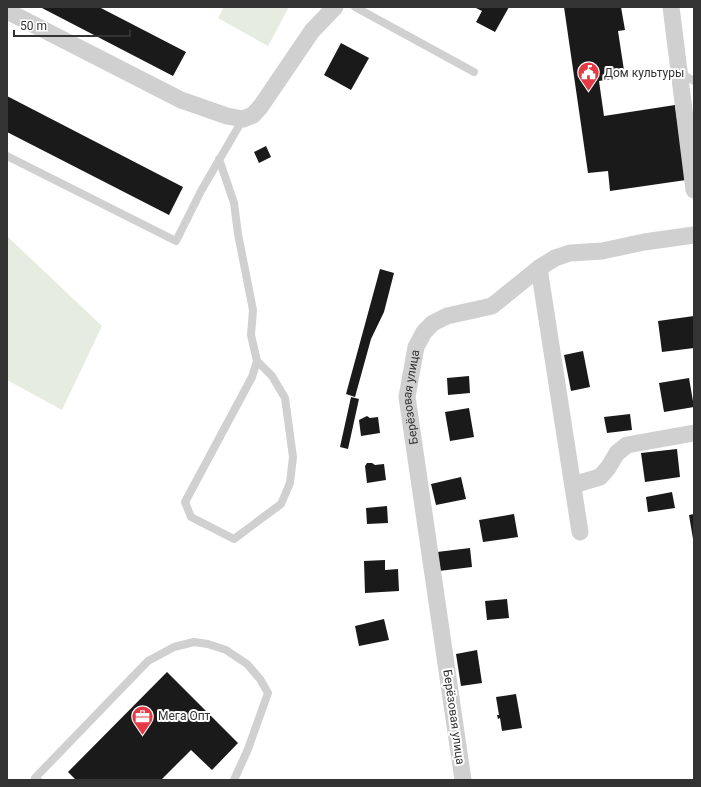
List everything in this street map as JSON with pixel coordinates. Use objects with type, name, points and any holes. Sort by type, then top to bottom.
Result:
[{"type":"street","points":[[7,11],[181,100],[227,116],[243,119],[253,115],[261,106],[312,31],[335,7]]},
{"type":"street","points":[[671,7],[687,77],[694,190]]},
{"type":"street","name":"Берёзовая улица","points":[[464,780],[407,397],[409,378],[416,347],[424,332],[433,322],[447,316],[492,306],[539,268],[555,258],[570,253],[602,251],[644,242],[694,235]]},
{"type":"street","points":[[539,268],[580,532]]},
{"type":"street","points":[[573,485],[600,477],[608,468],[617,452],[627,445],[694,433]]},
{"type":"lane","points":[[356,7],[474,72]]},
{"type":"lane","points":[[7,156],[176,241],[219,159],[243,119]]},
{"type":"lane","points":[[219,159],[234,203],[252,310],[250,335],[257,361],[272,376],[285,398],[293,457],[290,483],[281,504],[234,539],[191,517],[185,502],[252,377],[257,361]]},
{"type":"lane","points":[[38,780],[35,778],[148,661],[174,647],[194,642],[208,644],[226,650],[247,664],[260,679],[268,694],[248,749],[234,780]]},
{"type":"shaded area","points":[[224,7],[289,7],[268,46],[218,18]]},
{"type":"shaded area","points":[[7,236],[102,326],[62,410],[7,380]]},
{"type":"building","points":[[40,7],[99,7],[186,52],[173,76]]},
{"type":"building","points":[[474,7],[509,7],[495,32],[476,22],[482,11]]},
{"type":"building","name":"Дом культуры","points":[[564,7],[621,7],[625,30],[618,31],[625,77],[599,81],[604,116],[675,105],[686,180],[610,191],[608,171],[588,173]]},
{"type":"building","points":[[341,43],[369,58],[351,90],[324,75]]},
{"type":"building","points":[[7,96],[183,187],[169,215],[7,132]]},
{"type":"building","points":[[266,146],[271,157],[259,163],[254,152]]},
{"type":"building","points":[[380,269],[394,273],[384,312],[371,339],[355,397],[346,394]]},
{"type":"building","points":[[694,316],[694,348],[662,352],[658,321]]},
{"type":"building","points":[[583,351],[590,387],[571,391],[564,355]]},
{"type":"building","points":[[469,376],[470,393],[448,395],[447,378]]},
{"type":"building","points":[[689,378],[694,407],[664,412],[659,383]]},
{"type":"building","points":[[351,397],[359,399],[348,449],[340,447]]},
{"type":"building","points":[[469,408],[474,437],[450,441],[445,412]]},
{"type":"building","points":[[630,414],[632,430],[607,433],[604,417]]},
{"type":"building","points":[[367,416],[370,418],[378,417],[380,433],[361,436],[359,420]]},
{"type":"building","points":[[677,449],[680,477],[645,482],[641,453]]},
{"type":"building","points":[[367,463],[372,463],[375,465],[384,464],[386,480],[367,483],[365,466]]},
{"type":"building","points":[[461,477],[466,499],[436,505],[431,484]]},
{"type":"building","points":[[672,492],[675,508],[648,512],[646,497]]},
{"type":"building","points":[[387,506],[388,523],[367,524],[366,508]]},
{"type":"building","points":[[514,514],[518,537],[483,542],[479,520]]},
{"type":"building","points":[[694,514],[694,539],[693,539],[689,515]]},
{"type":"building","points":[[470,548],[472,567],[439,571],[437,552]]},
{"type":"building","points":[[385,560],[385,570],[398,569],[399,591],[365,593],[364,561]]},
{"type":"building","points":[[507,599],[509,618],[487,620],[485,601]]},
{"type":"building","points":[[384,619],[389,640],[359,646],[355,626]]},
{"type":"building","points":[[477,650],[482,683],[461,686],[456,654]]},
{"type":"building","points":[[167,672],[238,743],[212,770],[191,750],[161,780],[76,780],[68,772]]},
{"type":"building","points":[[516,694],[522,728],[502,731],[500,718],[498,719],[497,715],[499,715],[496,697]]},
{"type":"place","name":"Дом культуры","points":[[589,92]]},
{"type":"place","name":"Мега Опт","points":[[143,736]]}]
